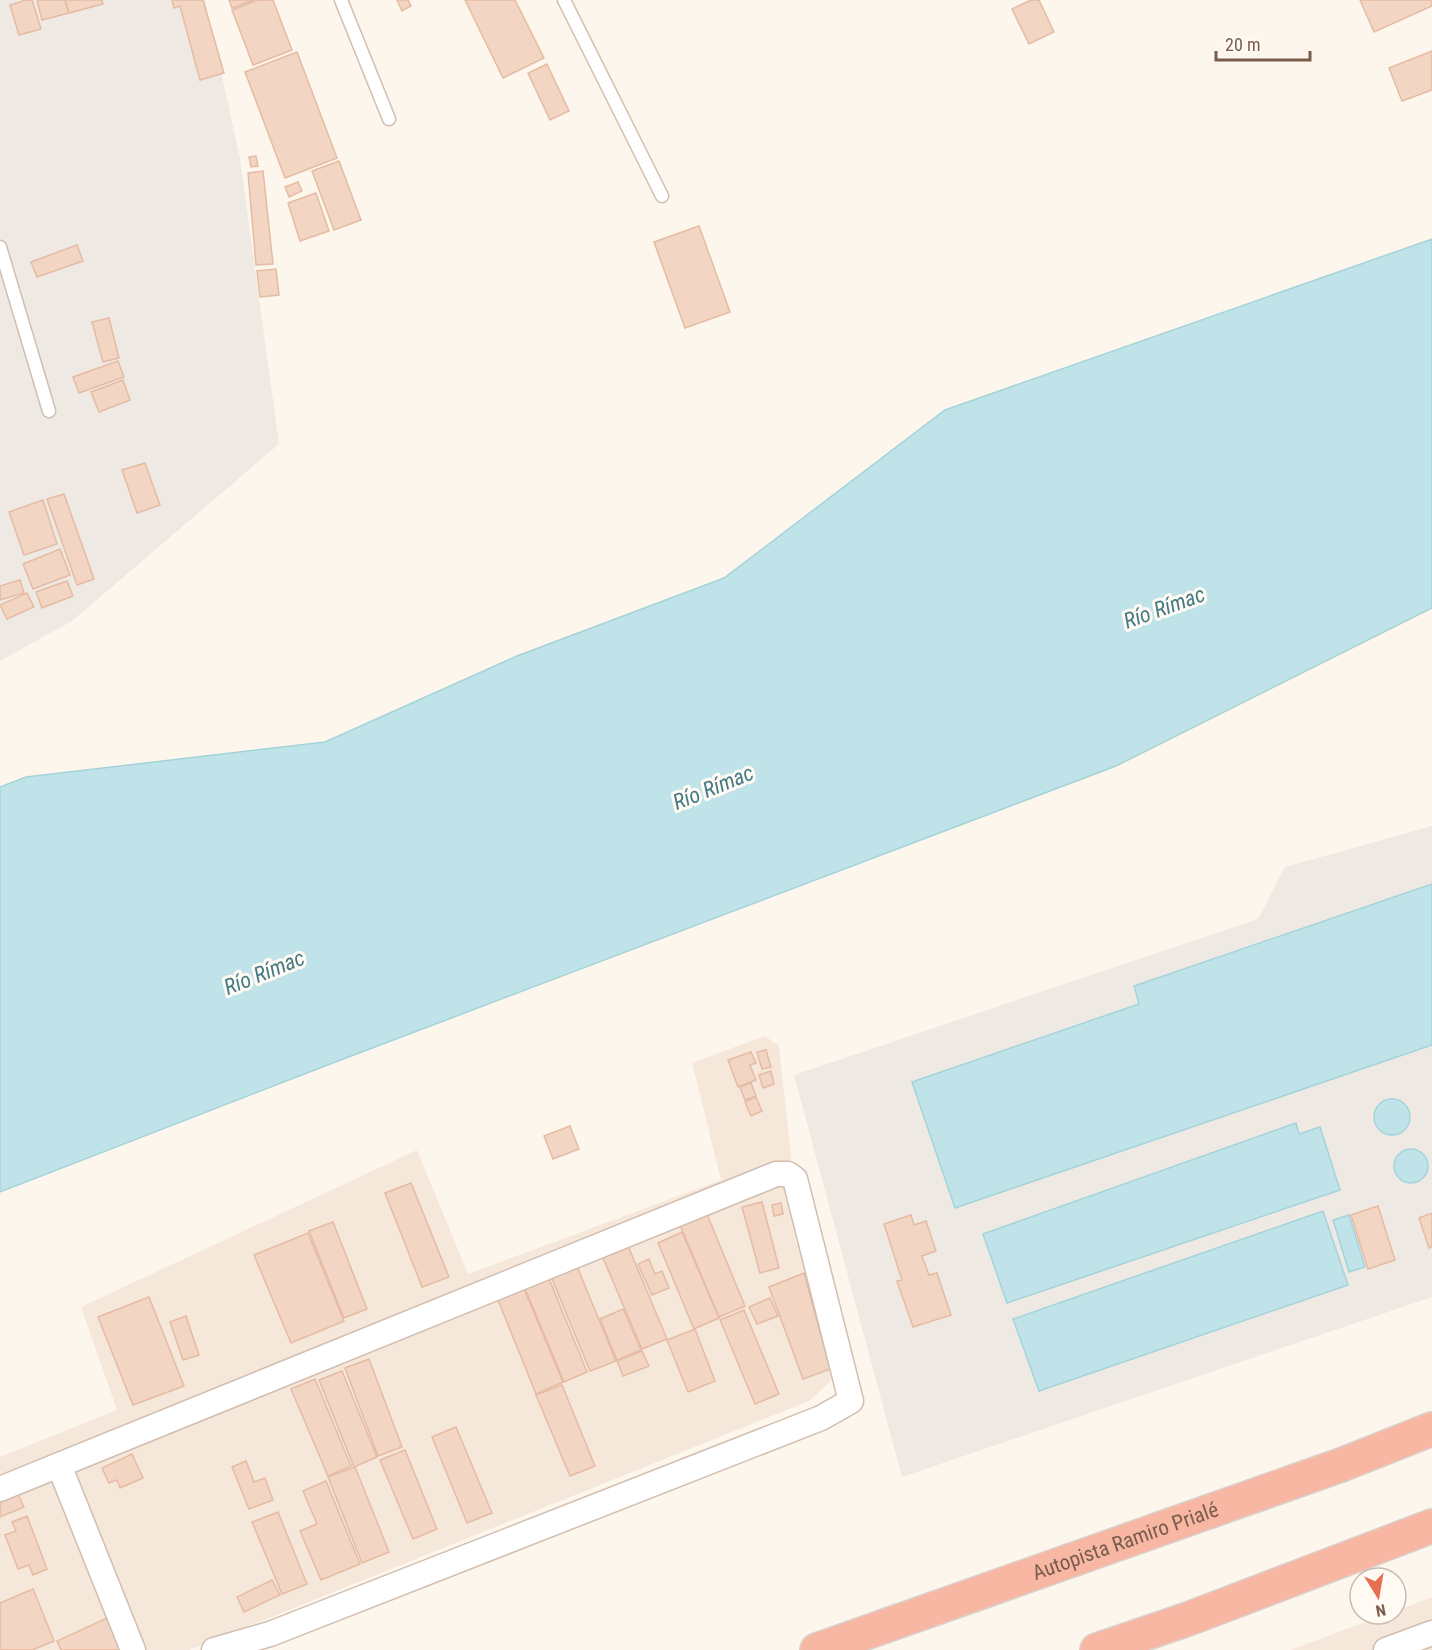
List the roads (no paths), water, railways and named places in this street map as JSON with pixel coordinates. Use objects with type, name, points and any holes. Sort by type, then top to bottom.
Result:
[{"type":"highway","name":"Autopista Ramiro Prialé","points":[[817,1650],[1341,1465],[1432,1430]]},
{"type":"highway","points":[[1097,1650],[1188,1619],[1432,1526]]},
{"type":"street","points":[[0,1489],[776,1174],[788,1174],[795,1179],[851,1401],[821,1418],[292,1625],[214,1650]]},
{"type":"street","points":[[59,1465],[133,1650]]},
{"type":"street","points":[[1386,1650],[1432,1633]]},
{"type":"lane","points":[[341,0],[389,119]]},
{"type":"lane","points":[[564,0],[662,196]]},
{"type":"lane","points":[[0,247],[50,411]]},
{"type":"water","name":"Río Rímac","points":[[1432,239],[1432,608],[1116,766],[338,1061],[0,1192],[0,787],[26,777],[325,742],[517,656],[724,578],[945,410]]},
{"type":"water","points":[[1432,884],[1432,1045],[955,1208],[912,1082],[1139,1004],[1134,986]]},
{"type":"water","points":[[1392,1099],[1405,1104],[1410,1117],[1405,1130],[1392,1135],[1379,1130],[1374,1117],[1379,1104]]},
{"type":"water","points":[[1296,1123],[1299,1134],[1320,1127],[1340,1190],[1007,1303],[983,1234]]},
{"type":"water","points":[[1411,1149],[1423,1154],[1428,1166],[1423,1178],[1411,1183],[1399,1178],[1394,1166],[1399,1154]]},
{"type":"water","points":[[1323,1211],[1348,1285],[1039,1391],[1013,1319]]},
{"type":"water","points":[[1349,1215],[1365,1267],[1349,1272],[1333,1220]]}]
